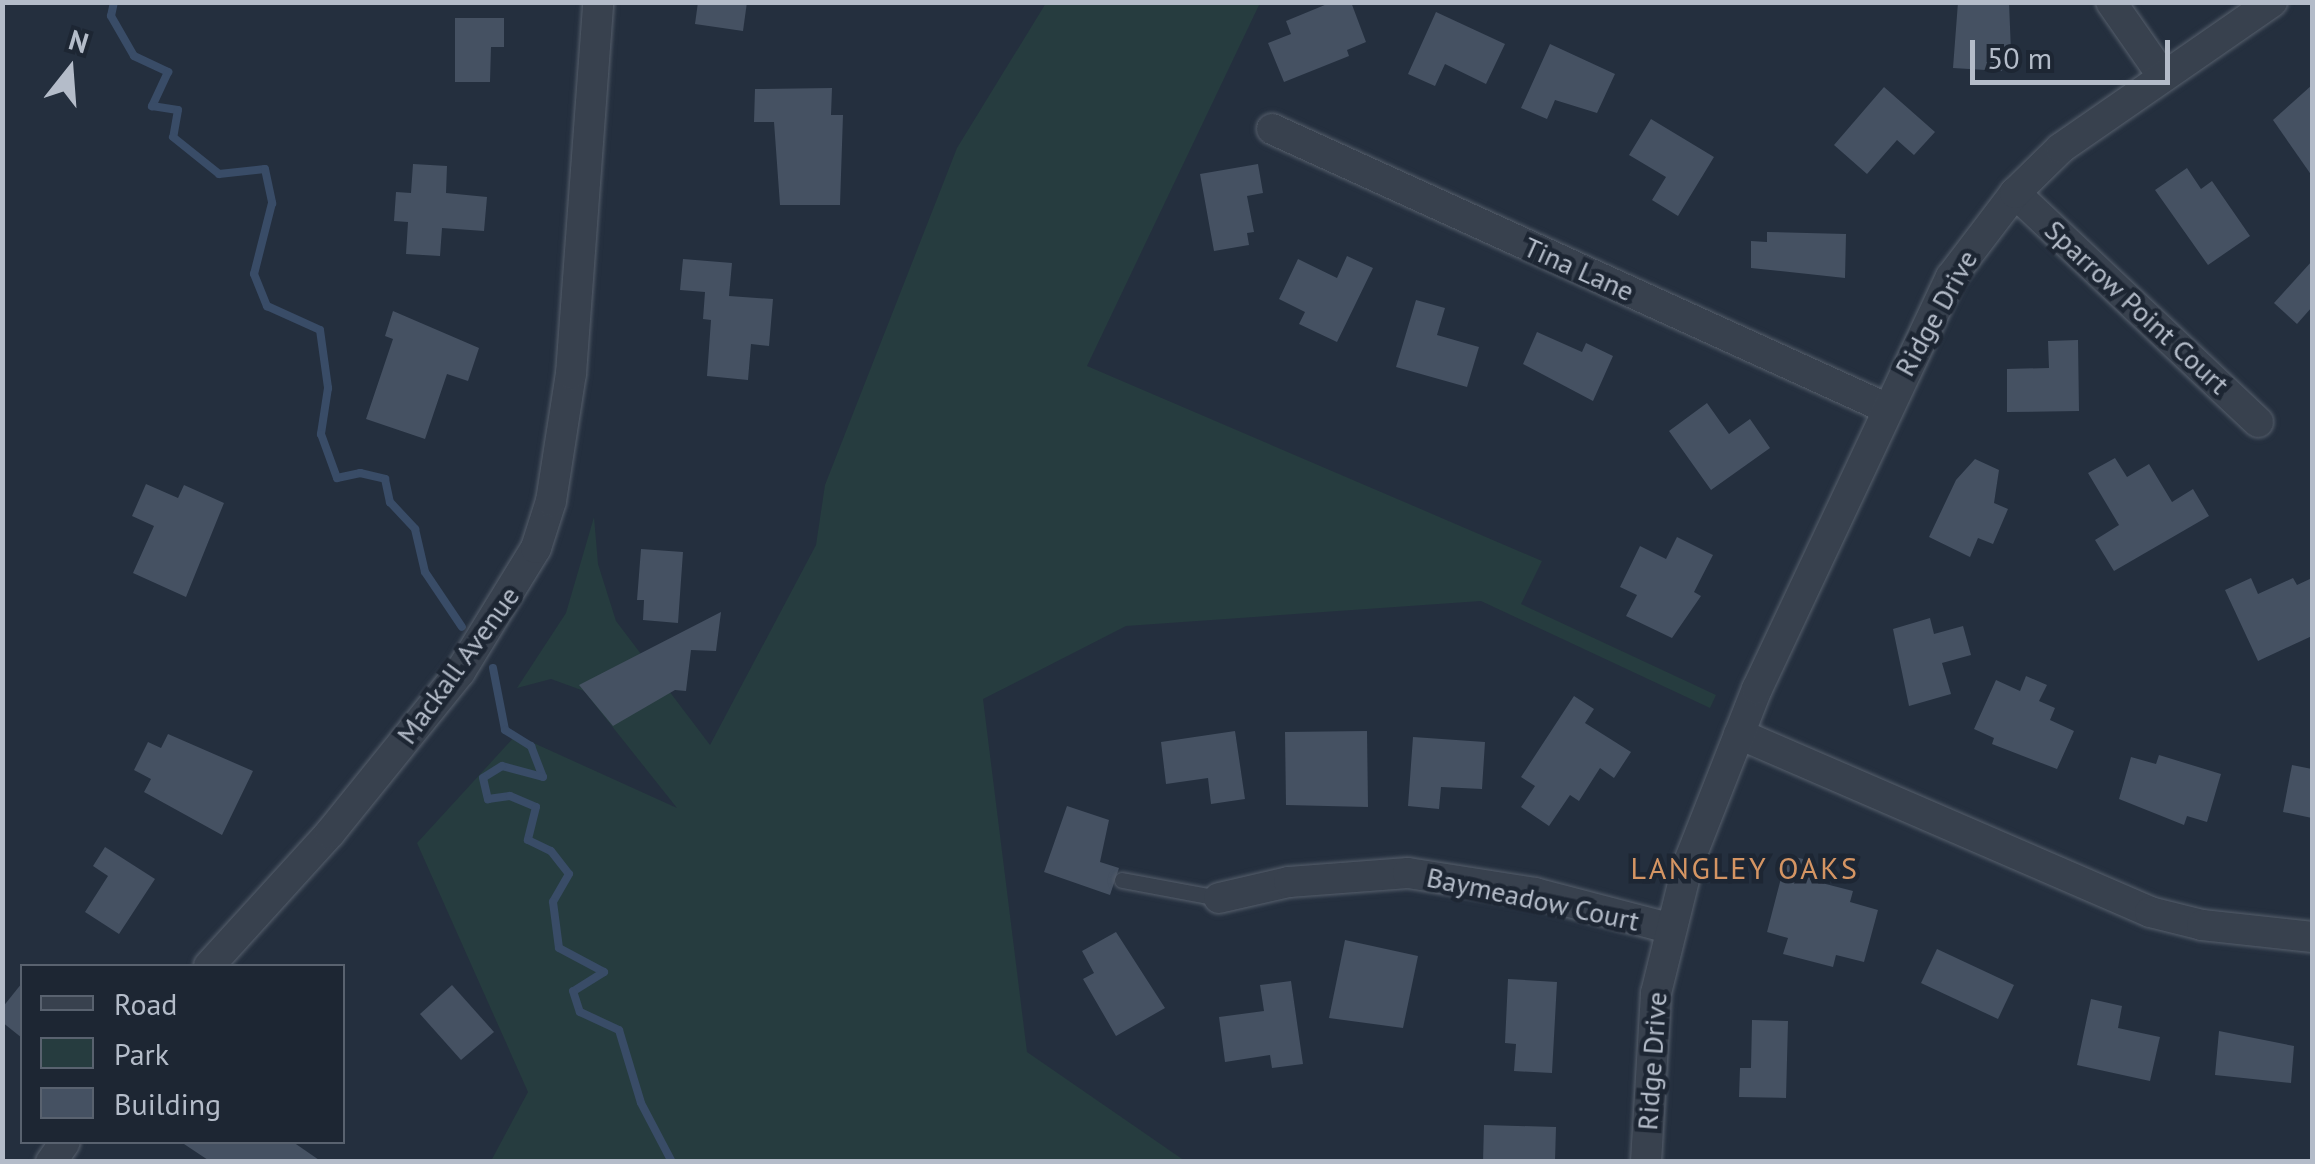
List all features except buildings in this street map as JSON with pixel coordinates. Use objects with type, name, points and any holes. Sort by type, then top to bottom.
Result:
[{"type":"street","name":"Mackall Avenue","points":[[210,964],[330,833],[460,672],[536,548],[558,470],[572,374],[598,2]]},
{"type":"street","points":[[2110,2],[2162,75]]},
{"type":"street","name":"Ridge Drive","points":[[1646,1162],[1652,1032],[1668,928],[1739,734],[1886,408],[1950,277],[2015,193],[2090,124],[2272,2]]},
{"type":"street","name":"Tina Lane","points":[[1272,129],[1886,408]]},
{"type":"street","name":"Sparrow Point Court","points":[[2015,193],[2258,422]]},
{"type":"street","points":[[1739,734],[2136,907],[2202,926],[2312,937]]},
{"type":"street","name":"Baymeadow Court","points":[[1219,898],[1290,882],[1408,874],[1503,886],[1668,928]]},
{"type":"lane","points":[[1122,880],[1219,898]]},
{"type":"green space","points":[[1046,3],[1260,3],[1087,366],[1542,561],[1521,604],[1716,695],[1710,708],[1481,601],[1126,626],[983,699],[1027,1052],[1185,1161],[491,1161],[528,1092],[417,843],[516,735],[677,808],[584,691],[551,679],[517,688],[566,613],[594,517],[598,564],[616,621],[710,745],[816,545],[825,485],[957,148]]},
{"type":"waterway","points":[[114,2],[111,16],[134,56],[168,72],[152,106],[178,110],[173,137],[219,174],[265,169],[272,203],[254,274],[267,306],[320,330],[328,388],[321,434],[337,478],[360,473],[385,479],[390,502],[415,529],[425,572],[462,627]]},
{"type":"waterway","points":[[493,668],[505,730],[531,746],[543,777],[502,766],[483,778],[488,799],[510,796],[536,807],[528,840],[551,851],[569,874],[553,902],[559,948],[604,972],[573,991],[580,1012],[619,1030],[641,1103],[672,1162]]},
{"type":"district","name":"LANGLEY OAKS","points":[[1745,868]]}]
